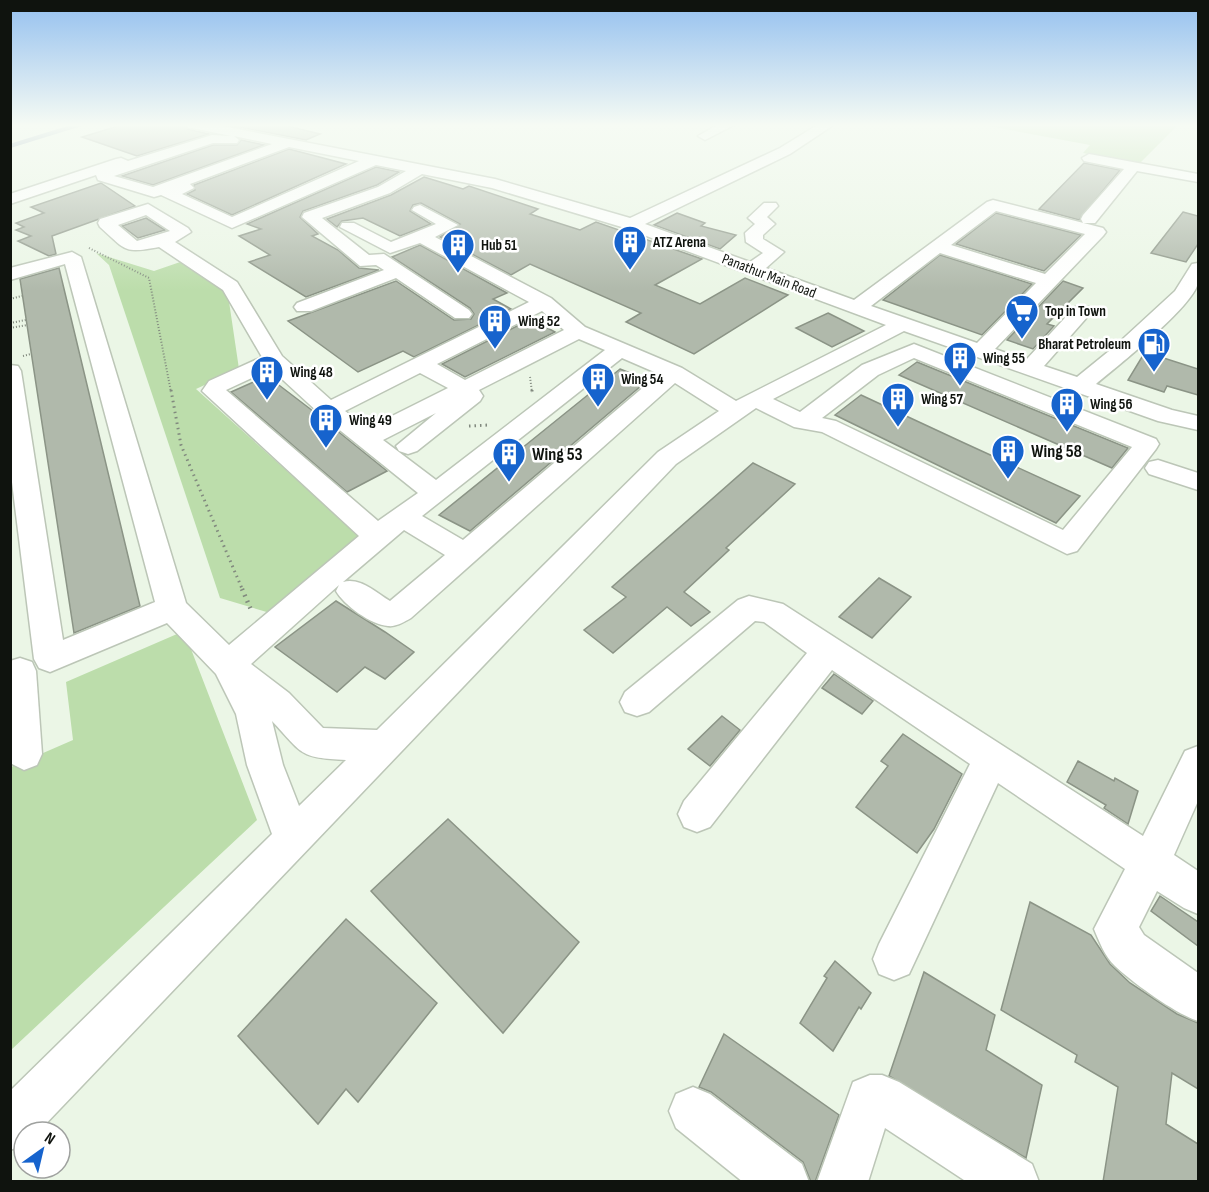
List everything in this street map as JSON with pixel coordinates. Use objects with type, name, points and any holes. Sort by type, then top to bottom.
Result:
[{"type":"street","points":[[10,199],[68,180]]},
{"type":"street","points":[[112,180],[153,192],[190,180]]},
{"type":"street","points":[[205,180],[168,194],[232,223],[331,180]]},
{"type":"street","points":[[401,180],[384,190],[310,217],[356,256],[366,262],[378,258],[462,314]]},
{"type":"street","name":"Panathur Main Road","points":[[475,180],[631,224],[856,308],[1166,416],[1198,423]]},
{"type":"street","points":[[631,224],[725,180]]},
{"type":"street","points":[[1089,219],[1122,180]]},
{"type":"street","points":[[539,215],[537,212],[553,201]]},
{"type":"street","points":[[206,211],[226,203]]},
{"type":"street","points":[[856,308],[993,205],[1097,232],[981,351]]},
{"type":"street","points":[[752,270],[776,252],[755,242],[754,233],[767,224],[756,218],[770,206]]},
{"type":"street","points":[[348,227],[390,248],[450,225],[420,210]]},
{"type":"street","points":[[420,236],[544,302],[578,331],[745,404],[802,422],[828,426],[1067,544],[1147,444],[914,350],[870,370],[802,422]]},
{"type":"street","points":[[162,241],[230,286],[274,360],[337,416],[436,493]]},
{"type":"street","points":[[938,247],[1050,282]]},
{"type":"street","points":[[10,275],[36,265],[72,257],[172,608],[228,665],[277,703],[315,743],[385,746]]},
{"type":"street","points":[[1081,385],[1122,352],[1183,294],[1198,268]]},
{"type":"street","points":[[304,307],[396,272]]},
{"type":"street","points":[[337,416],[423,374],[544,302]]},
{"type":"street","points":[[1031,368],[1082,310]]},
{"type":"street","points":[[10,1126],[667,458],[704,428],[745,404],[903,324]]},
{"type":"street","points":[[366,439],[578,331]]},
{"type":"street","points":[[228,665],[377,536],[436,493],[620,349]]},
{"type":"street","points":[[274,360],[217,386],[213,391],[377,536]]},
{"type":"street","points":[[10,371],[27,668],[24,754]]},
{"type":"street","points":[[351,591],[385,614],[395,614],[674,373]]},
{"type":"street","points":[[408,446],[472,396],[466,389],[423,374]]},
{"type":"street","points":[[1158,468],[1198,482]]},
{"type":"street","points":[[402,517],[465,554]]},
{"type":"street","points":[[27,668],[172,608]]},
{"type":"street","points":[[637,702],[749,608],[772,612],[1198,894]]},
{"type":"street","points":[[697,814],[828,651]]},
{"type":"street","points":[[228,665],[253,713],[265,765],[293,839]]},
{"type":"street","points":[[894,959],[992,757]]},
{"type":"street","points":[[1198,764],[1151,862],[1115,929],[1129,950],[1198,999]]},
{"type":"street","points":[[842,1182],[870,1099],[882,1099],[1014,1182]]},
{"type":"street","points":[[693,1111],[783,1182]]},
{"type":"path","points":[[87,248],[149,278],[181,445],[262,636]]},
{"type":"path","points":[[10,299],[22,296]]},
{"type":"path","points":[[10,323],[26,320]]},
{"type":"path","points":[[10,328],[27,325]]},
{"type":"path","points":[[529,372],[532,396]]},
{"type":"path","points":[[466,427],[492,424]]},
{"type":"green space","points":[[96,253],[154,271],[186,260],[227,288],[239,369],[196,389],[358,535],[356,544],[270,613],[220,598],[109,265]]},
{"type":"green space","points":[[184,631],[257,820],[11,1050],[11,767],[73,740],[66,682]]},
{"type":"building","points":[[134,180],[168,180],[153,185]]},
{"type":"building","points":[[208,180],[311,180],[232,215],[187,194],[195,190],[194,185]]},
{"type":"building","points":[[347,180],[386,180],[377,185],[303,211],[300,217],[318,234],[312,236],[338,250],[359,268],[379,270],[306,297],[249,262],[270,255],[239,236],[261,229],[247,224]]},
{"type":"building","points":[[419,180],[433,180],[463,189],[469,186],[538,209],[530,214],[580,230],[596,222],[702,259],[655,285],[700,304],[745,278],[788,295],[694,354],[626,322],[641,313],[530,264],[511,275],[440,237],[460,224],[421,203],[413,205],[410,211],[431,224],[400,236],[363,218],[342,221],[337,227],[327,219],[391,195]]},
{"type":"building","points":[[1068,180],[1112,180],[1079,220],[1039,209]]},
{"type":"building","points":[[101,183],[135,206],[52,236],[56,254],[49,256],[18,241],[31,236],[16,230],[24,227],[16,223],[44,213],[31,207]]},
{"type":"building","points":[[1183,212],[1198,216],[1198,244],[1186,262],[1151,253]]},
{"type":"building","points":[[677,213],[705,223],[701,226],[736,235],[720,249],[654,225]]},
{"type":"building","points":[[996,213],[1081,235],[1044,271],[956,244]]},
{"type":"building","points":[[146,218],[165,230],[138,238],[122,226]]},
{"type":"building","points":[[420,245],[507,293],[493,299],[511,309],[414,357],[403,351],[358,372],[288,321],[396,281],[454,320],[471,319],[474,314],[470,308],[392,257]]},
{"type":"building","points":[[940,255],[1032,284],[982,335],[883,300]]},
{"type":"building","points":[[59,268],[140,606],[74,633],[20,279]]},
{"type":"building","points":[[1063,281],[1083,288],[1047,324],[1054,326],[1033,349],[1007,340]]},
{"type":"building","points":[[828,313],[864,331],[832,347],[796,328]]},
{"type":"building","name":"Wing 52","points":[[531,319],[555,332],[465,377],[442,364]]},
{"type":"building","points":[[1145,352],[1198,369],[1198,395],[1167,386],[1164,392],[1128,380]]},
{"type":"building","points":[[917,362],[1128,448],[1112,468],[899,375]]},
{"type":"building","points":[[620,369],[648,380],[470,531],[439,515]]},
{"type":"building","name":"Wing 49","points":[[267,376],[387,471],[347,492],[231,392]]},
{"type":"building","points":[[861,395],[1080,496],[1056,523],[835,415]]},
{"type":"building","points":[[753,463],[795,484],[726,548],[729,550],[684,592],[710,612],[691,626],[667,607],[613,653],[584,630],[626,597],[612,587]]},
{"type":"building","points":[[879,578],[911,597],[872,638],[839,617]]},
{"type":"building","points":[[336,601],[414,652],[385,679],[365,667],[337,692],[275,647]]},
{"type":"building","points":[[834,674],[873,701],[862,714],[822,688]]},
{"type":"building","points":[[722,716],[740,730],[710,766],[688,749]]},
{"type":"building","points":[[903,734],[962,774],[934,829],[917,853],[856,807],[888,766],[881,761]]},
{"type":"building","points":[[1078,761],[1138,791],[1128,824],[1104,808],[1106,805],[1067,782]]},
{"type":"building","points":[[448,819],[579,942],[503,1033],[371,891]]},
{"type":"building","points":[[1160,896],[1198,922],[1198,946],[1151,911]]},
{"type":"building","points":[[1030,902],[1091,935],[1110,964],[1130,983],[1177,1014],[1198,1023],[1198,1089],[1172,1073],[1166,1124],[1198,1144],[1198,1182],[1103,1182],[1118,1087],[1075,1062],[1077,1055],[1001,1010]]},
{"type":"building","points":[[346,919],[437,1003],[358,1102],[346,1089],[318,1124],[238,1036]]},
{"type":"building","points":[[835,961],[871,993],[861,1009],[859,1007],[833,1051],[800,1023],[827,978],[824,976]]},
{"type":"building","points":[[924,972],[995,1015],[986,1050],[1042,1085],[1026,1158],[889,1076]]},
{"type":"building","points":[[724,1034],[839,1115],[815,1182],[811,1182],[803,1162],[711,1092],[699,1087]]},
{"type":"place","name":"ATZ Arena","points":[[630,271]]},
{"type":"place","name":"Hub 51","points":[[458,274]]},
{"type":"place","name":"Top in Town","points":[[1022,340]]},
{"type":"place","name":"Wing 52","points":[[495,350]]},
{"type":"place","name":"Bharat Petroleum","points":[[1154,373]]},
{"type":"place","name":"Wing 55","points":[[960,387]]},
{"type":"place","name":"Wing 48","points":[[267,401]]},
{"type":"place","name":"Wing 54","points":[[598,408]]},
{"type":"place","name":"Wing 57","points":[[898,428]]},
{"type":"place","name":"Wing 56","points":[[1067,433]]},
{"type":"place","name":"Wing 49","points":[[326,449]]},
{"type":"place","name":"Wing 58","points":[[1008,480]]},
{"type":"place","name":"Wing 53","points":[[509,483]]}]
